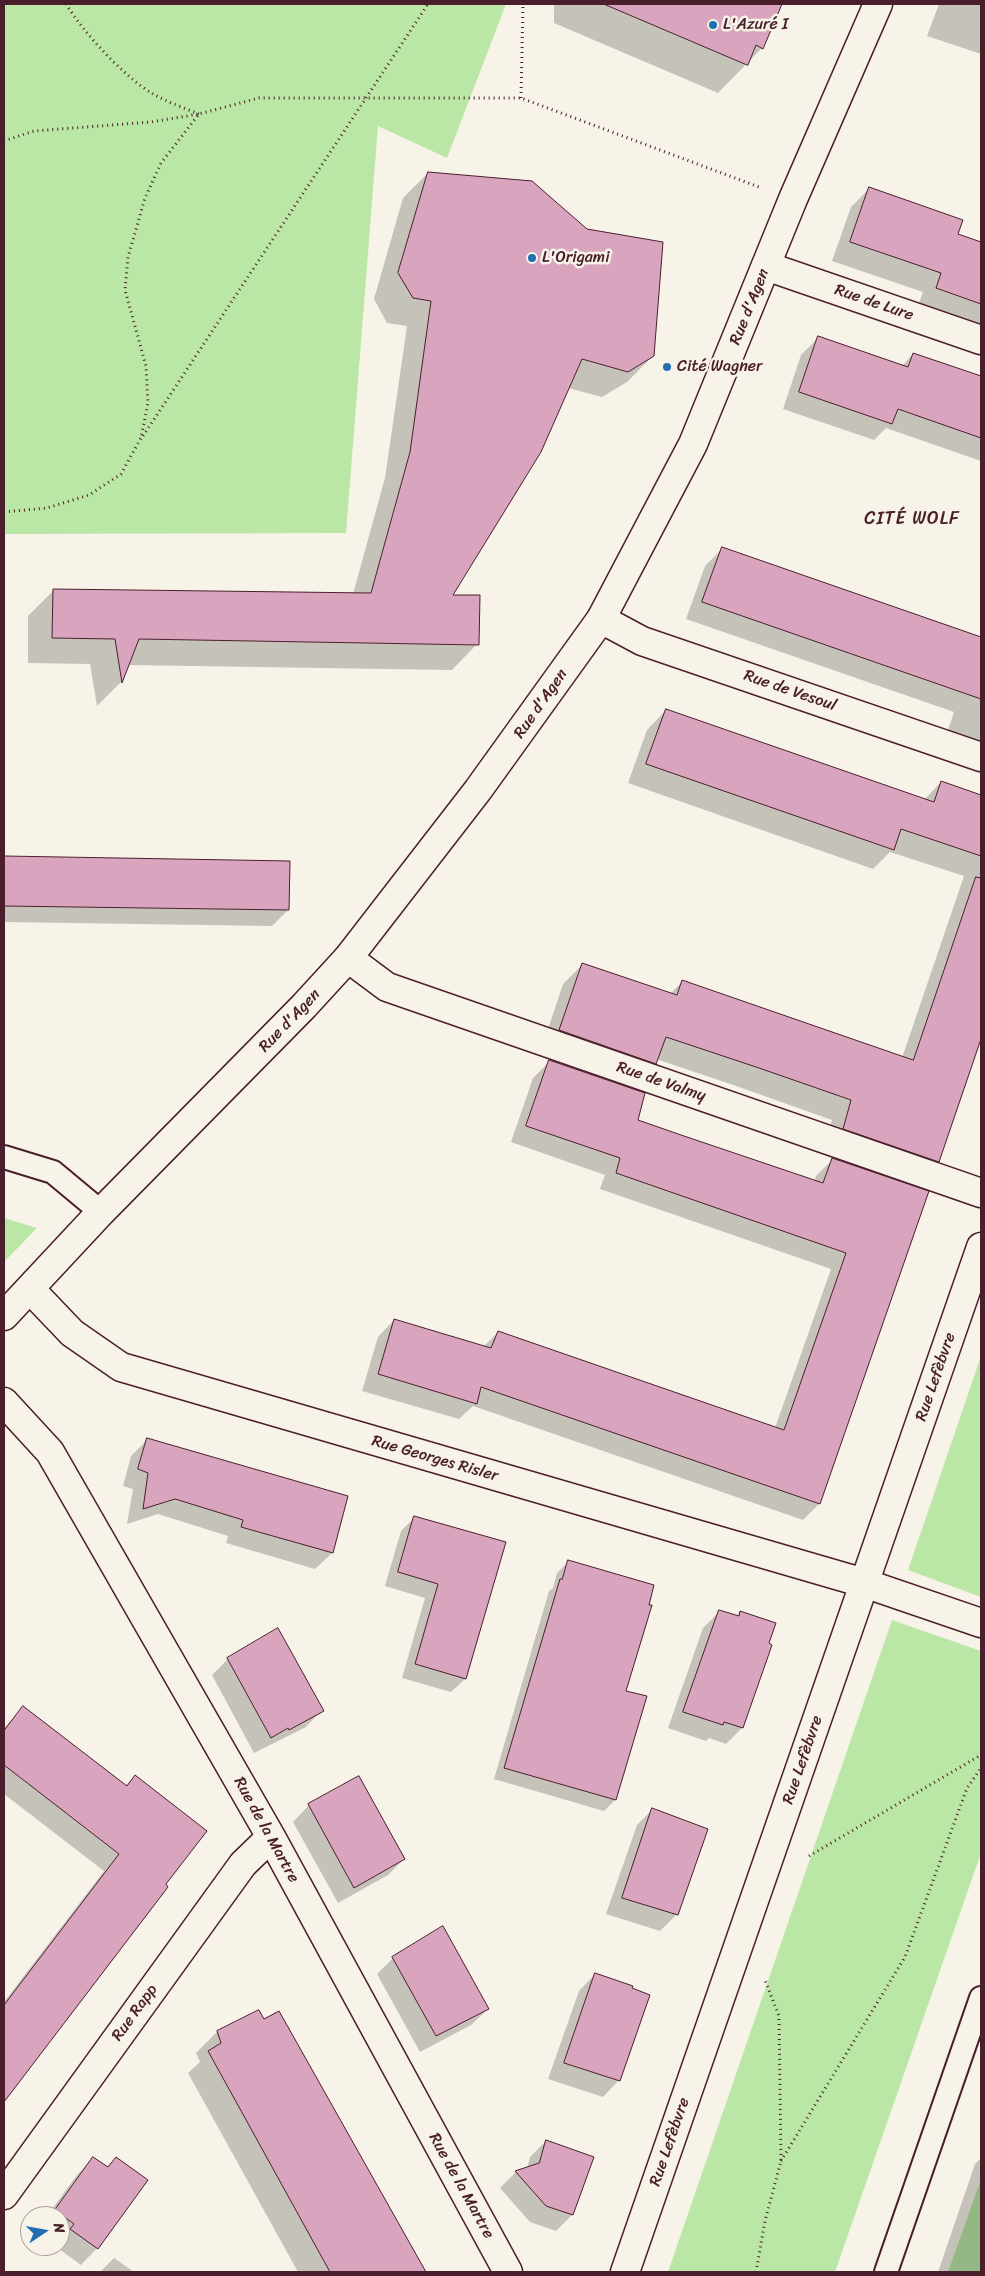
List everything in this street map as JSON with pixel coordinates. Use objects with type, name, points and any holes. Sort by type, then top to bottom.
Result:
[{"type":"street","name":"Rue d'Agen","points":[[4,1316],[101,1212],[304,1006],[348,958],[478,790],[601,619],[693,444],[792,199],[878,4]]},
{"type":"street","name":"Rue de Lure","points":[[766,266],[981,340]]},
{"type":"street","name":"Rue de Vesoul","points":[[601,619],[642,641],[981,757]]},
{"type":"street","name":"Rue de Valmy","points":[[348,958],[387,987],[981,1193]]},
{"type":"street","name":"Rue Lefèbvre","points":[[624,2272],[981,1247]]},
{"type":"street","name":"Rue Georges Risler","points":[[30,1289],[72,1333],[121,1367],[864,1583],[981,1623]]},
{"type":"street","name":"Rue de la Martre","points":[[4,1402],[50,1452],[271,1837],[508,2272]]},
{"type":"street","name":"Rue Rapp","points":[[4,2195],[243,1864],[271,1837]]},
{"type":"lane","points":[[4,1157],[53,1172],[101,1212]]},
{"type":"lane","points":[[886,2272],[981,1998]]},
{"type":"path","points":[[66,4],[76,20],[118,66],[153,94],[199,114]]},
{"type":"path","points":[[4,512],[47,508],[89,495],[121,474],[141,438],[368,98],[428,4]]},
{"type":"path","points":[[521,98],[523,4]]},
{"type":"path","points":[[4,141],[34,131],[151,122],[199,114],[259,98],[521,98],[792,199]]},
{"type":"path","points":[[141,438],[148,403],[146,366],[125,290],[128,257],[145,198],[161,163],[199,114]]},
{"type":"path","points":[[759,1885],[981,1756]]},
{"type":"path","points":[[781,2161],[905,1957],[967,1788],[981,1768]]},
{"type":"path","points":[[744,1928],[779,2016],[781,2161],[765,2220],[756,2272]]},
{"type":"green space","points":[[4,4],[506,4],[447,158],[378,126],[346,533],[4,534]]},
{"type":"green space","points":[[4,1218],[37,1228],[4,1262]]},
{"type":"green space","points":[[981,1356],[981,1597],[908,1570]]},
{"type":"green space","points":[[892,1620],[981,1651],[981,1853],[835,2272],[668,2272]]},
{"type":"green space","points":[[981,2179],[981,2272],[948,2272]]},
{"type":"building","name":"L'Azuré I","points":[[604,4],[782,4],[763,49],[756,45],[748,65]]},
{"type":"building","points":[[428,172],[532,181],[587,229],[663,242],[654,356],[628,372],[582,359],[541,452],[453,595],[480,595],[479,645],[139,639],[122,683],[115,639],[52,638],[53,589],[371,593],[410,452],[431,301],[413,298],[398,273]]},
{"type":"building","points":[[869,187],[963,220],[958,234],[981,242],[981,304],[936,288],[941,273],[850,242]]},
{"type":"building","points":[[818,336],[908,367],[913,353],[981,376],[981,438],[898,409],[892,424],[799,392]]},
{"type":"building","points":[[722,547],[981,637],[981,699],[702,602]]},
{"type":"building","points":[[666,709],[934,802],[941,781],[981,795],[981,856],[901,829],[894,850],[646,764]]},
{"type":"building","points":[[4,856],[290,861],[289,910],[4,906]]},
{"type":"building","points":[[976,877],[981,878],[981,1039],[939,1162],[843,1129],[851,1100],[759,1068],[666,1037],[656,1064],[559,1030],[582,963],[677,995],[682,980],[913,1060]]},
{"type":"building","points":[[549,1060],[645,1093],[638,1120],[684,1136],[823,1183],[832,1158],[929,1191],[820,1504],[481,1387],[477,1404],[378,1374],[394,1319],[491,1348],[498,1331],[784,1430],[846,1253],[616,1173],[620,1158],[526,1126]]},
{"type":"building","points":[[147,1438],[348,1496],[333,1553],[241,1527],[243,1520],[175,1499],[143,1509],[148,1473],[138,1469]]},
{"type":"building","points":[[414,1516],[506,1542],[466,1679],[415,1664],[438,1584],[398,1572]]},
{"type":"building","points":[[568,1560],[654,1585],[649,1605],[652,1605],[626,1691],[647,1696],[616,1800],[504,1768],[560,1579],[562,1579]]},
{"type":"building","points":[[719,1610],[739,1616],[740,1611],[776,1623],[769,1643],[772,1645],[743,1728],[724,1722],[723,1725],[683,1712]]},
{"type":"building","points":[[278,1628],[324,1711],[271,1738],[227,1658]]},
{"type":"building","points":[[23,1706],[127,1786],[135,1775],[207,1831],[166,1884],[168,1887],[4,2102],[4,2005],[119,1854],[4,1765],[4,1731]]},
{"type":"building","points":[[359,1776],[405,1859],[354,1888],[308,1804]]},
{"type":"building","points":[[652,1808],[708,1829],[678,1915],[622,1898]]},
{"type":"building","points":[[443,1926],[489,2009],[436,2036],[392,1957]]},
{"type":"building","points":[[595,1973],[633,1986],[632,1988],[650,1995],[620,2081],[564,2063]]},
{"type":"building","points":[[259,2010],[264,2019],[279,2011],[426,2272],[330,2272],[208,2051],[221,2043],[217,2031]]},
{"type":"building","points":[[546,2140],[594,2157],[573,2215],[546,2206],[515,2171],[539,2163]]},
{"type":"building","points":[[93,2157],[108,2167],[116,2157],[148,2180],[98,2249],[70,2229],[74,2224],[70,2221],[70,2206],[58,2206]]},
{"type":"place","name":"L'Azuré I","points":[[713,25]]},
{"type":"place","name":"L'Origami","points":[[532,258]]},
{"type":"place","name":"Cité Wagner","points":[[667,367]]},
{"type":"district","name":"CITÉ WOLF","points":[[912,519]]}]
